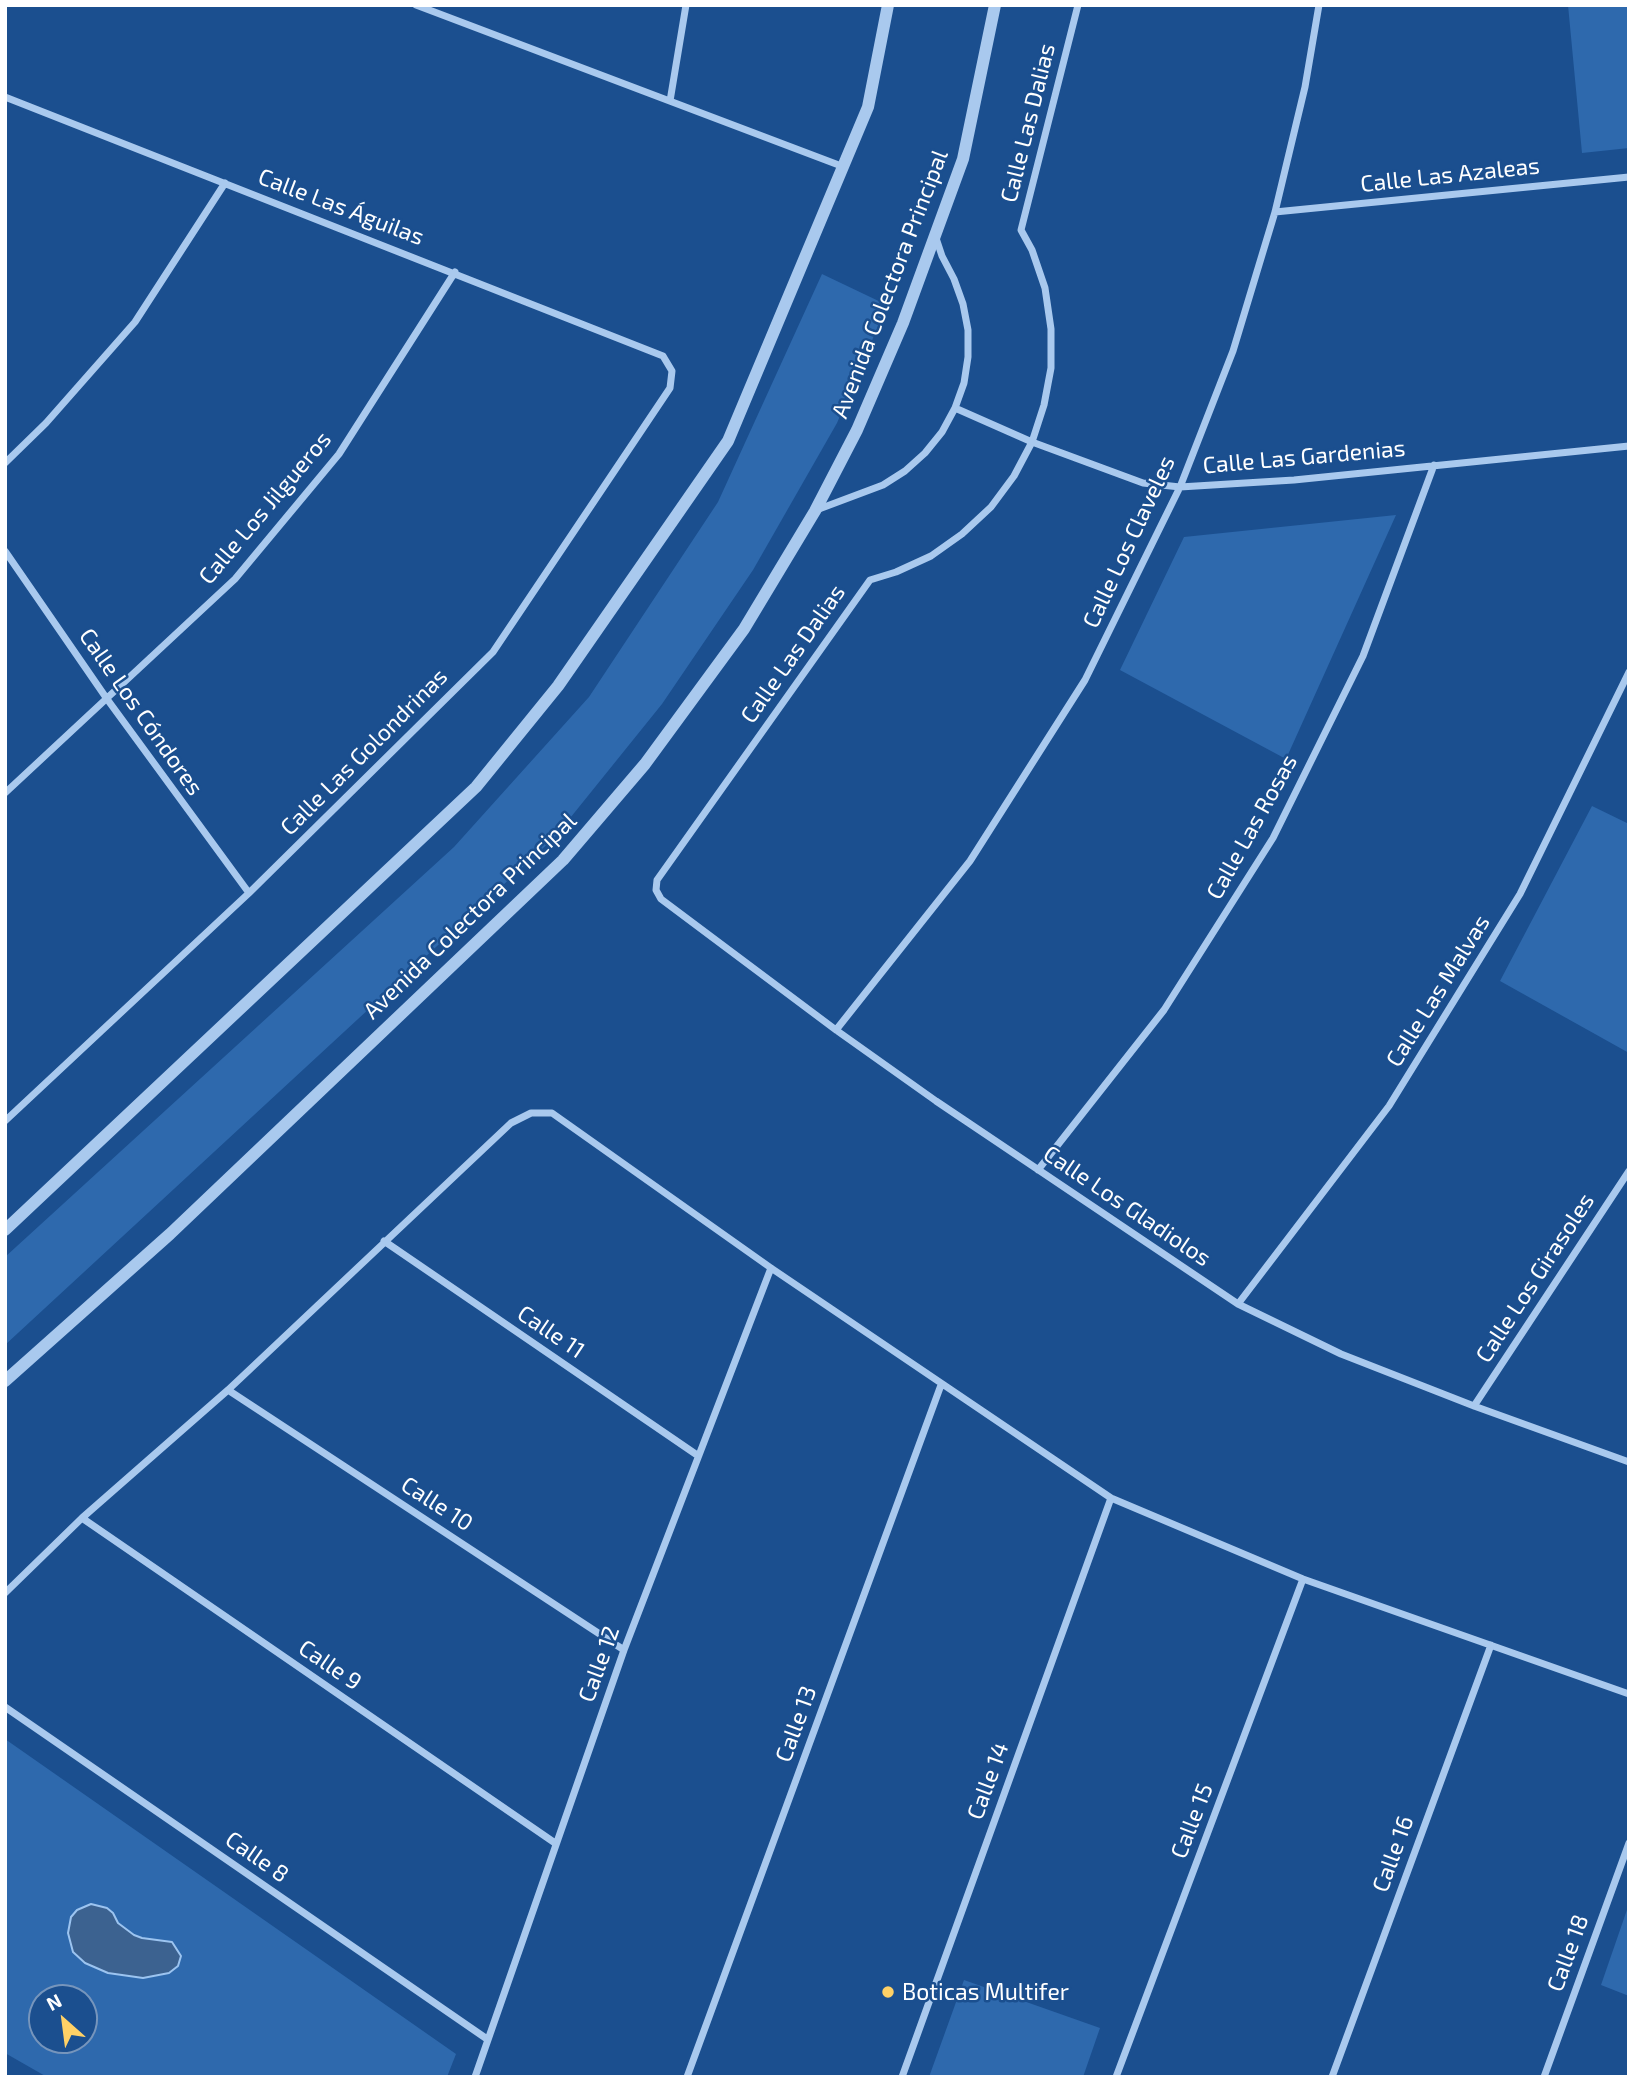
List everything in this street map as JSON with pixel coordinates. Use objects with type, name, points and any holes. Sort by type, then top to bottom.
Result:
[{"type":"street","points":[[416,5],[435,9],[844,167]]},
{"type":"street","points":[[670,101],[687,5]]},
{"type":"street","points":[[5,1230],[476,787],[558,687],[728,441],[868,107],[888,5]]},
{"type":"street","name":"Avenida Colectora Principal","points":[[5,1381],[170,1234],[563,860],[645,764],[744,629],[815,511],[857,430],[903,323],[963,159],[995,5]]},
{"type":"street","name":"Calle Las Dalias","points":[[656,890],[657,880],[870,580],[896,572],[931,555],[962,534],[991,507],[1014,476],[1032,442],[1044,405],[1051,368],[1051,329],[1045,288],[1032,250],[1021,230],[1078,5]]},
{"type":"street","name":"Calle Los Claveles","points":[[836,1030],[970,861],[1085,680],[1180,487],[1233,351],[1275,212],[1305,88],[1319,5]]},
{"type":"street","name":"Calle Las Águilas","points":[[5,97],[663,356]]},
{"type":"street","name":"Calle Las Azaleas","points":[[1275,212],[1629,177]]},
{"type":"street","points":[[5,463],[46,423],[135,322],[225,183]]},
{"type":"street","points":[[815,511],[832,502],[858,496],[883,485],[905,471],[925,453],[942,432],[955,408],[964,383],[968,330],[963,304],[936,238]]},
{"type":"street","name":"Calle Los Jilgueros","points":[[5,793],[235,579],[339,454],[455,272]]},
{"type":"street","name":"Calle Las Golondrinas","points":[[5,1121],[249,893],[493,652],[670,388],[672,371],[663,356]]},
{"type":"street","name":"Calle Las Gardenias","points":[[955,408],[1032,442],[1143,483],[1180,487],[1294,480],[1629,446]]},
{"type":"street","name":"Calle Las Rosas","points":[[1038,1170],[1164,1010],[1273,838],[1363,656],[1434,466]]},
{"type":"street","name":"Calle Los Cóndores","points":[[5,551],[107,699],[249,893]]},
{"type":"street","name":"Calle Las Malvas","points":[[1238,1304],[1389,1106],[1433,1035],[1520,894],[1629,672]]},
{"type":"street","name":"Calle Los Gladiolos","points":[[656,890],[661,899],[836,1030],[936,1101],[1238,1304],[1340,1354],[1629,1462]]},
{"type":"street","points":[[5,1593],[82,1518],[228,1390],[511,1123],[530,1113],[552,1113],[771,1268],[1111,1498],[1303,1579],[1629,1694]]},
{"type":"street","name":"Calle Los Girasoles","points":[[1474,1406],[1629,1171]]},
{"type":"street","name":"Calle 11","points":[[384,1241],[697,1455]]},
{"type":"street","name":"Calle 12","points":[[475,2077],[624,1650],[771,1268]]},
{"type":"street","name":"Calle 13","points":[[687,2077],[941,1385]]},
{"type":"street","name":"Calle 10","points":[[228,1390],[624,1650]]},
{"type":"street","name":"Calle 14","points":[[902,2077],[1111,1498]]},
{"type":"street","name":"Calle 9","points":[[82,1518],[555,1843]]},
{"type":"street","name":"Calle 15","points":[[1116,2077],[1303,1579]]},
{"type":"street","name":"Calle 16","points":[[1332,2077],[1491,1645]]},
{"type":"street","name":"Calle 8","points":[[5,1707],[487,2039]]},
{"type":"street","name":"Calle 18","points":[[1544,2077],[1629,1843]]},
{"type":"shaded area","points":[[1568,5],[1629,5],[1629,148],[1582,153]]},
{"type":"shaded area","points":[[822,274],[887,305],[837,423],[753,570],[662,704],[554,838],[5,1345],[5,1257],[454,847],[589,697],[718,502]]},
{"type":"shaded area","points":[[1396,515],[1286,759],[1120,670],[1184,537]]},
{"type":"shaded area","points":[[1592,806],[1629,824],[1629,1053],[1500,981]]},
{"type":"shaded area","points":[[5,1739],[456,2054],[447,2077],[47,2077],[5,2053]]},
{"type":"shaded area","points":[[91,1904],[107,1908],[118,1923],[134,1935],[172,1942],[181,1956],[178,1966],[169,1973],[143,1978],[108,1973],[85,1963],[73,1952],[68,1933],[71,1917],[77,1910]]},
{"type":"shaded area","points":[[1629,1904],[1629,1996],[1601,1985]]},
{"type":"shaded area","points":[[964,1980],[1100,2028],[1083,2077],[929,2077]]},
{"type":"place","name":"Boticas Multifer","points":[[888,1992]]}]
